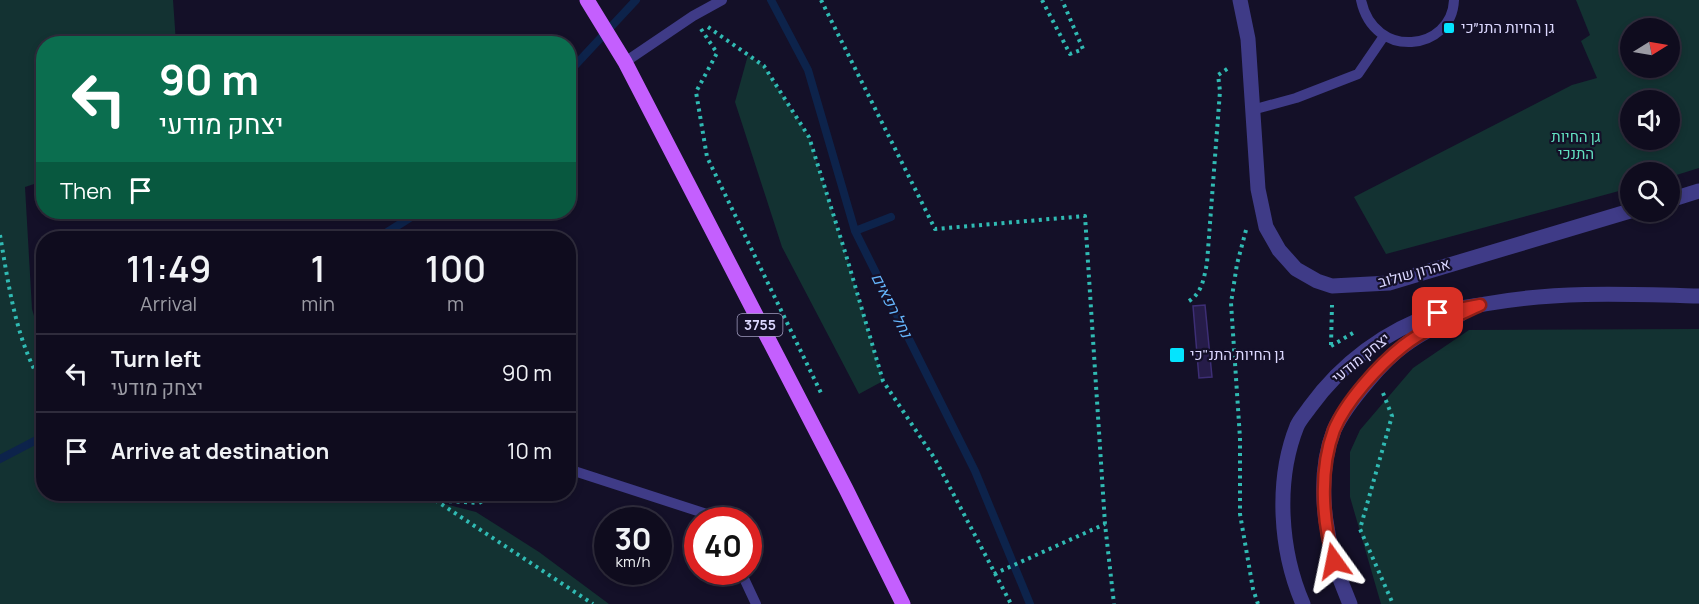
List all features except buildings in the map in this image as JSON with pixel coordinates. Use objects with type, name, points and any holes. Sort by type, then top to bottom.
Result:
[{"type":"main road","name":"3755","points":[[587,0],[625,62],[903,604]]},
{"type":"street","name":"אהרון שולוב","points":[[1240,0],[1248,39],[1258,189],[1266,227],[1279,250],[1296,269],[1317,281],[1332,285],[1389,283],[1620,215]]},
{"type":"street","points":[[1680,197],[1699,191]]},
{"type":"street","name":"יצחק מודעי","points":[[1303,604],[1287,549],[1284,516],[1285,479],[1289,453],[1298,424],[1318,396],[1342,369],[1367,349],[1401,328],[1438,313],[1517,298],[1611,293],[1699,296]]},
{"type":"street","name":"יצחק מודעי","points":[[1350,604],[1339,580],[1328,541],[1324,498],[1327,454],[1335,428],[1354,398],[1375,373],[1403,346],[1428,330],[1480,305]]},
{"type":"lane","points":[[625,62],[693,16],[722,0]]},
{"type":"lane","points":[[1361,0],[1364,15],[1372,27],[1384,36],[1408,43],[1432,36],[1442,27],[1449,17],[1454,0]]},
{"type":"lane","points":[[1252,110],[1296,98],[1358,74],[1384,36]]},
{"type":"lane","points":[[576,472],[688,507]]},
{"type":"lane","points":[[747,585],[756,604]]},
{"type":"path","points":[[821,0],[935,229],[1085,216],[1105,524],[1114,604]]},
{"type":"path","points":[[1042,0],[1070,54],[1083,50],[1062,0]]},
{"type":"path","points":[[693,16],[717,53],[696,92],[707,157],[823,398]]},
{"type":"path","points":[[693,16],[764,66],[809,137],[883,381],[935,459],[1011,604]]},
{"type":"path","points":[[1189,301],[1197,296],[1207,263],[1220,91],[1218,75],[1248,60]]},
{"type":"path","points":[[1249,221],[1237,264],[1231,303],[1240,438],[1240,514],[1253,589],[1258,604]]},
{"type":"path","points":[[0,235],[15,315],[30,365],[36,374]]},
{"type":"path","points":[[1332,285],[1331,346],[1356,331]]},
{"type":"path","points":[[1375,373],[1392,416],[1360,529],[1393,604]]},
{"type":"path","points":[[437,501],[593,604]]},
{"type":"path","points":[[447,501],[479,503],[483,501]]},
{"type":"path","points":[[994,573],[1105,524]]},
{"type":"green space","points":[[0,0],[173,0],[176,36],[36,36],[36,183],[25,187],[32,309],[36,323],[36,501],[433,501],[476,512],[539,552],[609,604],[0,604]]},
{"type":"green space","name":"גן החיות התנכי","points":[[1576,0],[1699,0],[1699,168],[1680,174],[1680,162],[1620,162],[1620,191],[1386,254],[1354,197],[1572,85],[1597,78],[1581,41],[1590,35]]},
{"type":"green space","points":[[748,55],[764,66],[809,137],[883,381],[859,394],[782,247],[735,102]]},
{"type":"green space","points":[[1699,329],[1699,604],[1381,604],[1350,497],[1350,452],[1360,430],[1413,368],[1469,330]]},
{"type":"waterway","points":[[576,64],[636,0]]},
{"type":"waterway","name":"נחל רפאים","points":[[771,0],[808,70],[855,231],[975,471],[1030,604]]},
{"type":"waterway","points":[[855,231],[891,217]]},
{"type":"waterway","points":[[389,231],[408,219]]},
{"type":"waterway","points":[[0,459],[36,440]]},
{"type":"place","name":"גן החיות התנ״כי","points":[[1449,28]]},
{"type":"place","name":"גן החיות התנ\"כי","points":[[1177,355]]},
{"type":"route","points":[[1334,561],[1328,541],[1324,498],[1327,454],[1335,428],[1354,398],[1375,373],[1403,346],[1428,330],[1480,305],[1438,313]]}]
